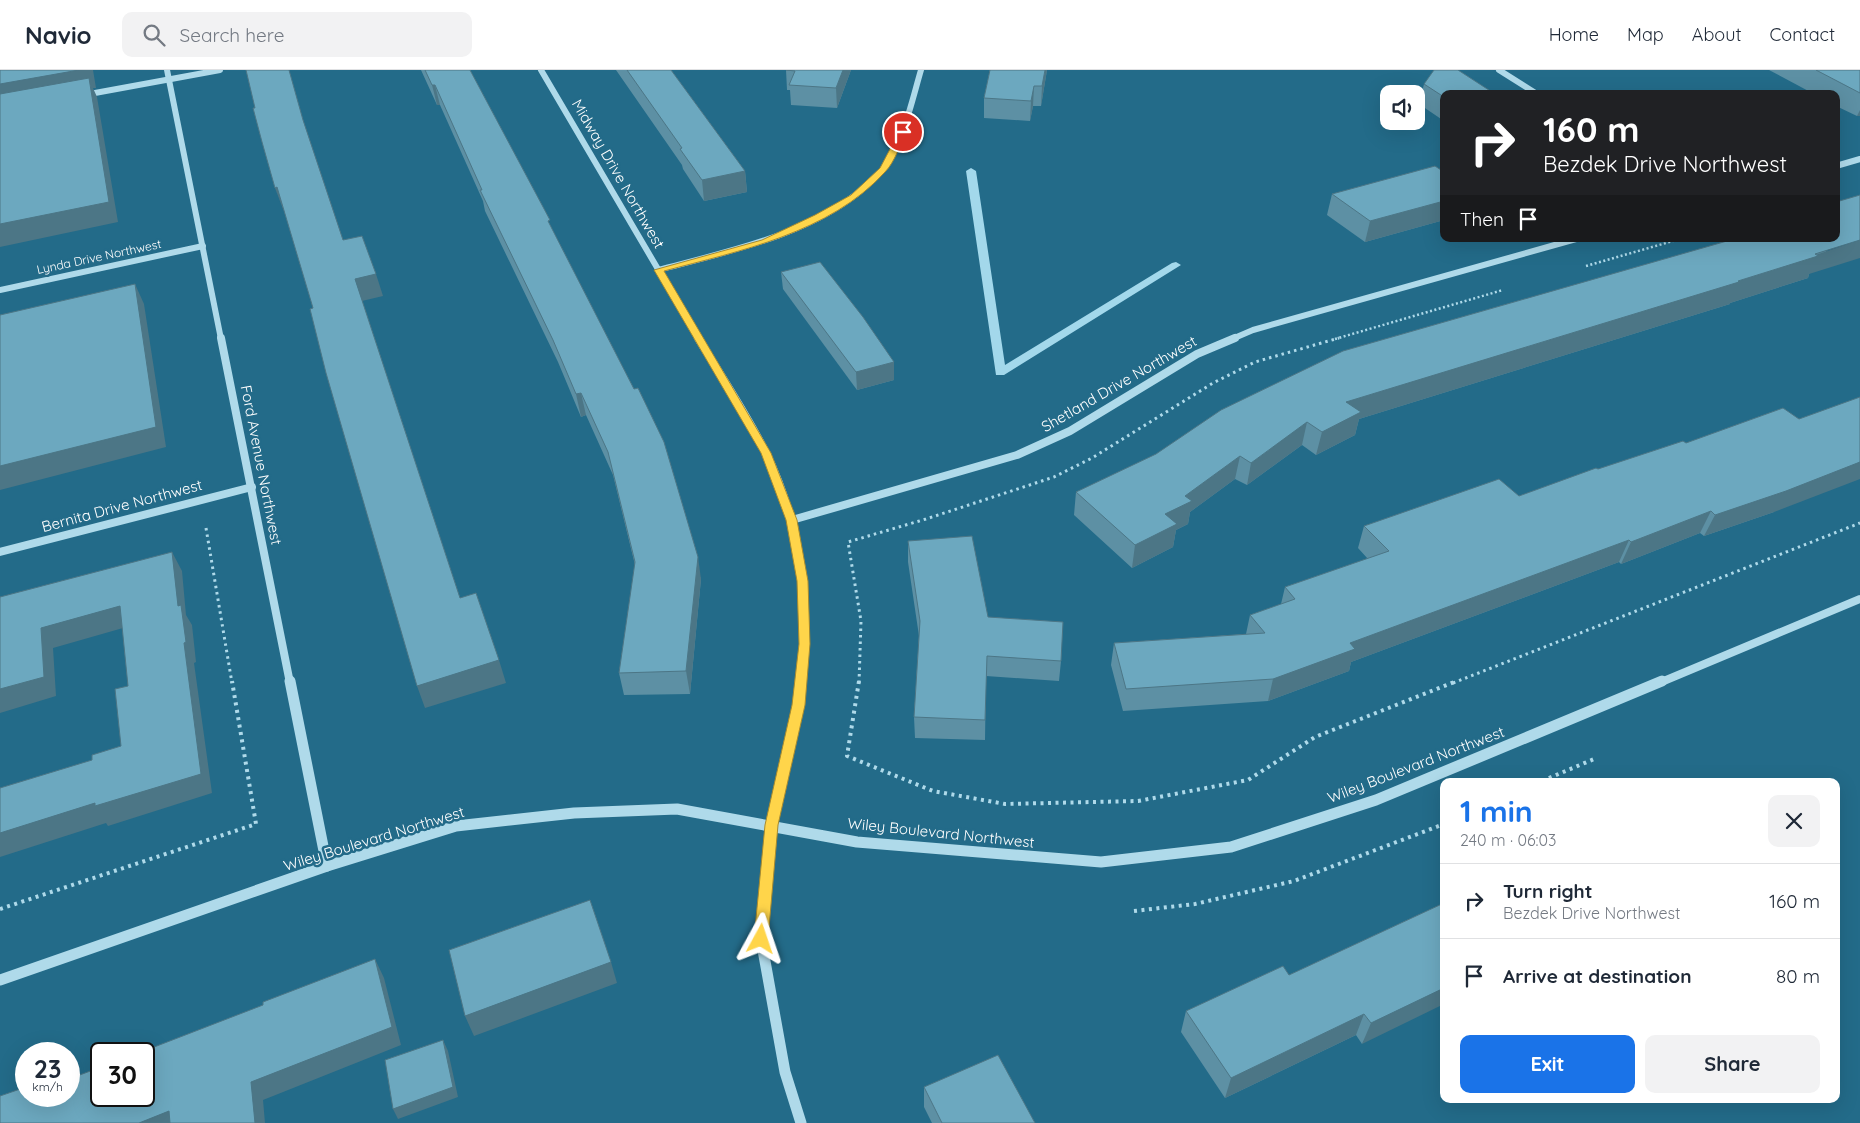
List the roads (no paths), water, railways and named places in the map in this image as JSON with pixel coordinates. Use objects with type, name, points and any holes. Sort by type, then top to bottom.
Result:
[{"type":"street","name":"Ford Avenue Northwest","points":[[167,70],[327,866]]},
{"type":"street","points":[[76,96],[220,70]]},
{"type":"street","name":"Midway Drive Northwest","points":[[541,70],[766,453],[792,520],[803,581],[805,644],[798,705],[772,825],[761,939],[785,1072],[802,1123]]},
{"type":"street","points":[[658,270],[765,241],[818,217],[854,197],[883,170],[903,132],[921,70]]},
{"type":"street","points":[[1499,70],[1532,90]]},
{"type":"street","points":[[1840,165],[1860,159]]},
{"type":"street","name":"Shetland Drive Northwest","points":[[792,520],[1017,455],[1070,431],[1197,354],[1253,330],[1565,242]]},
{"type":"street","name":"Lynda Drive Northwest","points":[[0,290],[203,246]]},
{"type":"street","name":"Bernita Drive Northwest","points":[[0,552],[252,487]]},
{"type":"street","name":"Wiley Boulevard Northwest","points":[[0,980],[327,866],[456,826],[574,813],[677,809],[857,842],[1101,862],[1231,846],[1376,800],[1860,599]]},
{"type":"waterway","points":[[971,171],[1000,373],[1176,265]]}]
